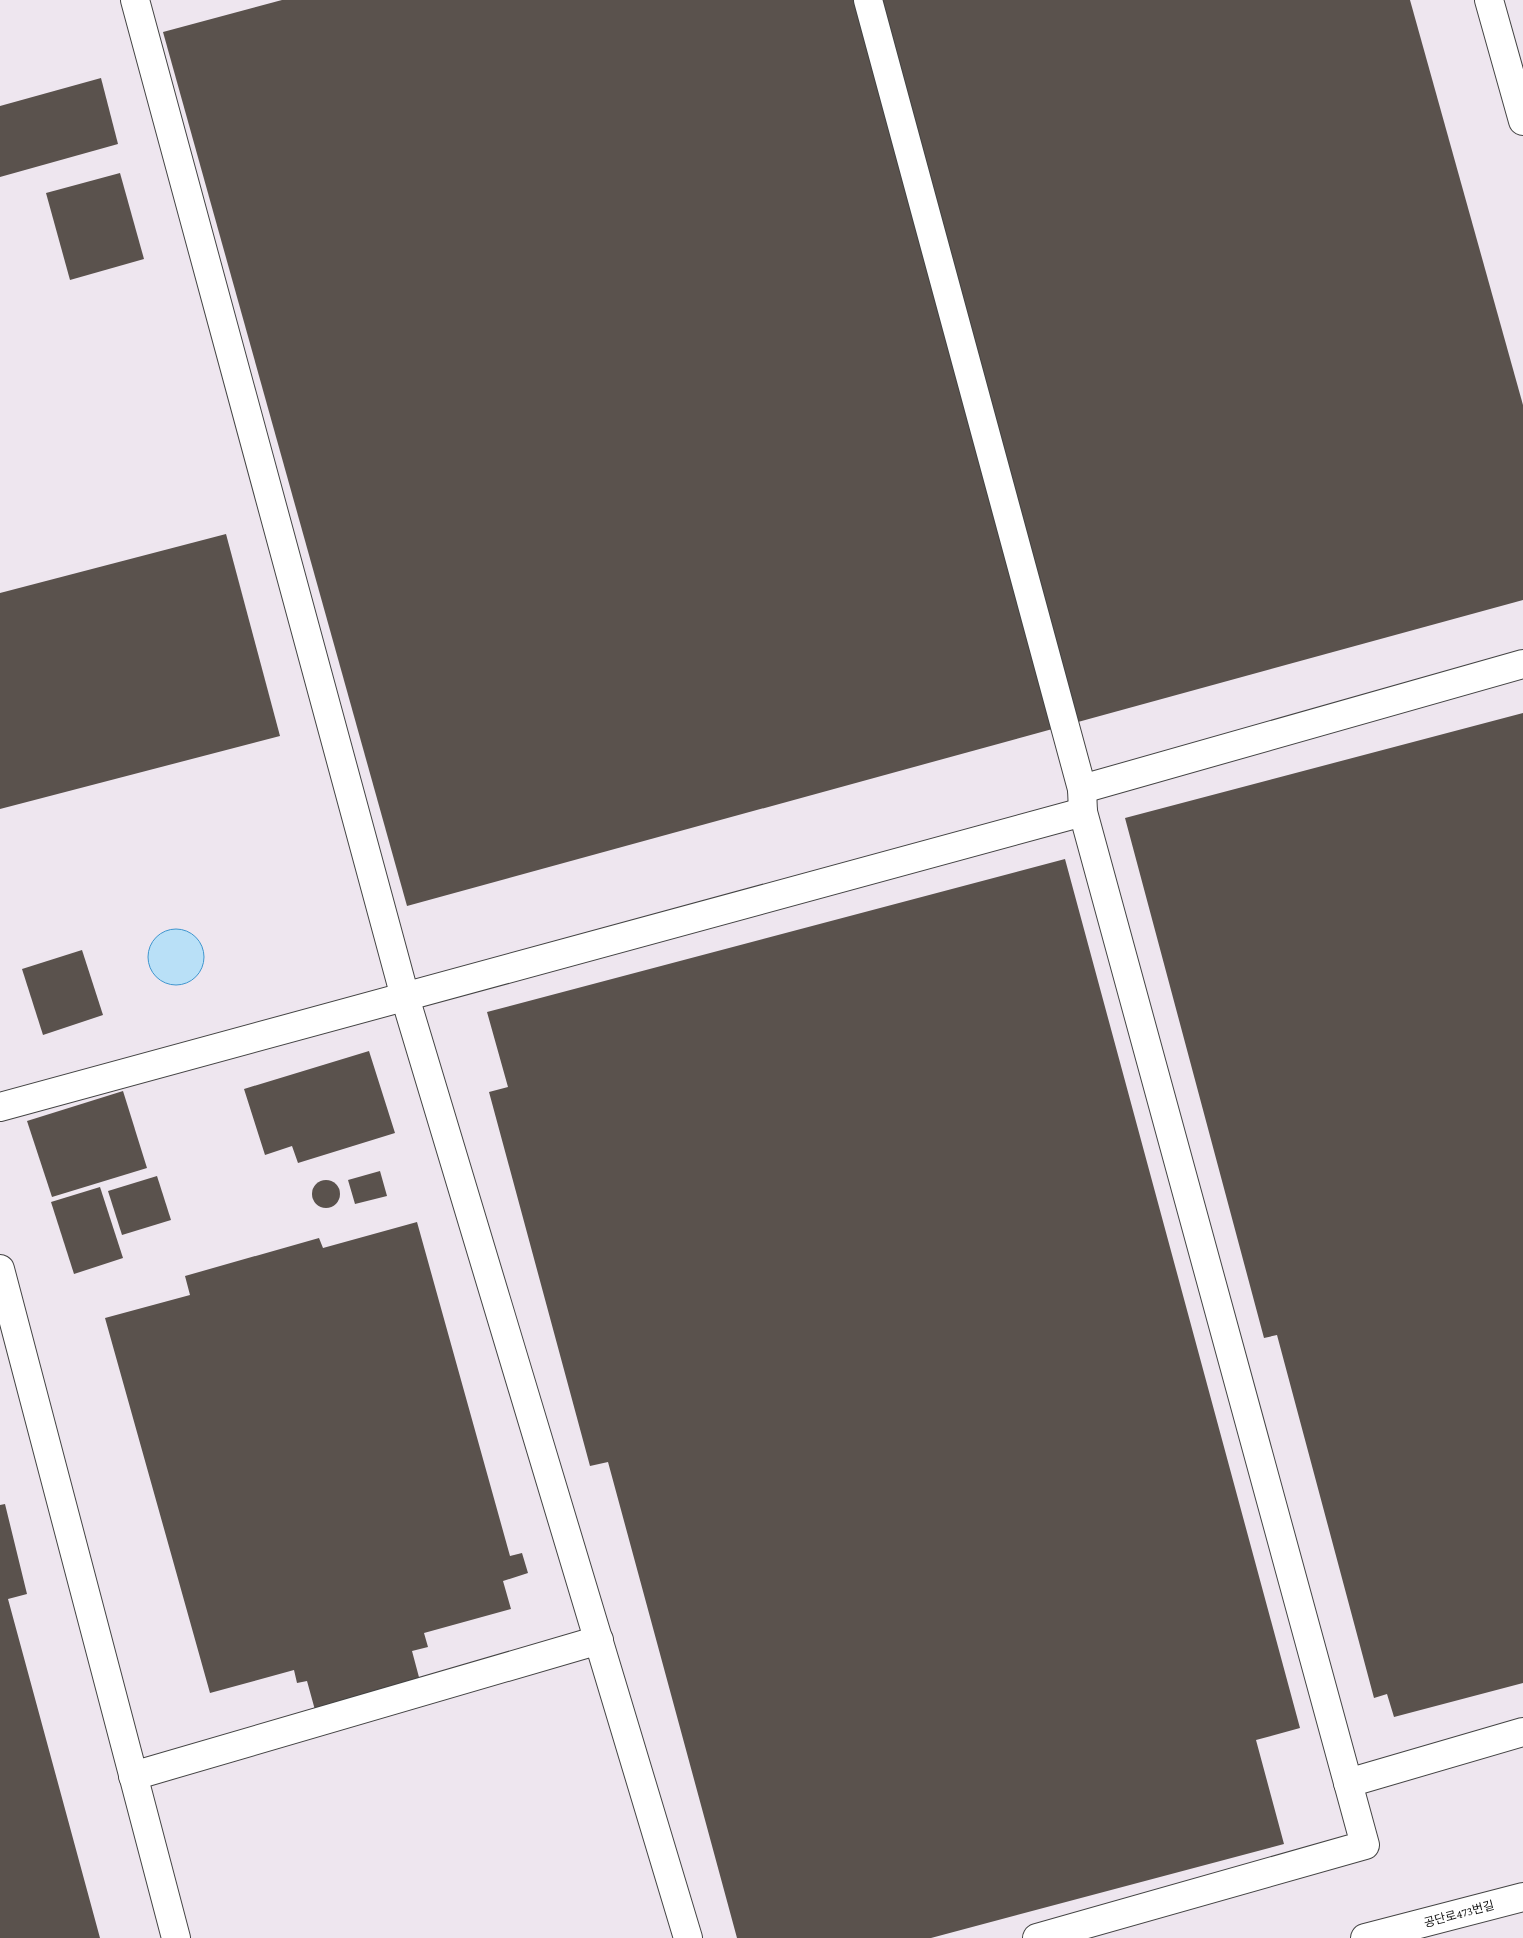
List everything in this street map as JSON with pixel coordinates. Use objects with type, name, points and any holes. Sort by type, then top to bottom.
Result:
[{"type":"street","points":[[135,0],[405,997],[688,1938]]},
{"type":"street","points":[[868,0],[1365,1846],[1037,1938]]},
{"type":"street","points":[[1490,0],[1523,122]]},
{"type":"street","points":[[0,1108],[405,997],[1082,800],[1523,664]]},
{"type":"street","points":[[0,1269],[176,1938]]},
{"type":"street","points":[[133,1776],[599,1640]]},
{"type":"street","points":[[1348,1783],[1523,1732]]},
{"type":"street","name":"공단로473번길","points":[[1365,1938],[1523,1897]]},
{"type":"shaded area","points":[[0,0],[1523,0],[1523,1938],[0,1938]]},
{"type":"water","points":[[170,929],[182,929],[196,937],[204,951],[202,968],[196,977],[182,985],[170,985],[160,980],[153,973],[148,963],[148,951],[153,941],[160,934]]},
{"type":"building","points":[[282,0],[1410,0],[1523,405],[1523,600],[407,906],[163,32]]},
{"type":"building","points":[[101,78],[118,144],[0,177],[0,106]]},
{"type":"building","points":[[120,173],[144,259],[70,280],[46,193]]},
{"type":"building","points":[[226,534],[280,736],[0,809],[0,593]]},
{"type":"building","points":[[1523,713],[1523,1683],[1394,1717],[1387,1694],[1374,1698],[1277,1335],[1264,1338],[1125,818]]},
{"type":"building","points":[[1065,859],[1300,1728],[1256,1740],[1284,1844],[931,1938],[737,1938],[608,1462],[590,1466],[489,1092],[508,1087],[487,1012]]},
{"type":"building","points":[[82,950],[103,1015],[43,1035],[22,969]]},
{"type":"building","points":[[369,1051],[395,1133],[298,1163],[292,1146],[265,1155],[244,1089]]},
{"type":"building","points":[[123,1091],[147,1168],[52,1197],[27,1121]]},
{"type":"building","points":[[380,1171],[387,1196],[355,1204],[348,1180]]},
{"type":"building","points":[[157,1176],[171,1220],[122,1235],[108,1191]]},
{"type":"building","points":[[326,1180],[336,1184],[340,1194],[336,1204],[326,1208],[316,1204],[312,1194],[316,1184]]},
{"type":"building","points":[[100,1187],[123,1258],[74,1274],[51,1202]]},
{"type":"building","points":[[417,1222],[510,1556],[522,1553],[528,1573],[503,1581],[511,1609],[424,1633],[428,1647],[412,1651],[420,1681],[315,1710],[307,1681],[297,1683],[294,1670],[210,1693],[105,1318],[190,1295],[185,1276],[319,1238],[323,1248]]},
{"type":"building","points":[[5,1504],[27,1594],[8,1599],[100,1938],[0,1938],[0,1505]]}]
